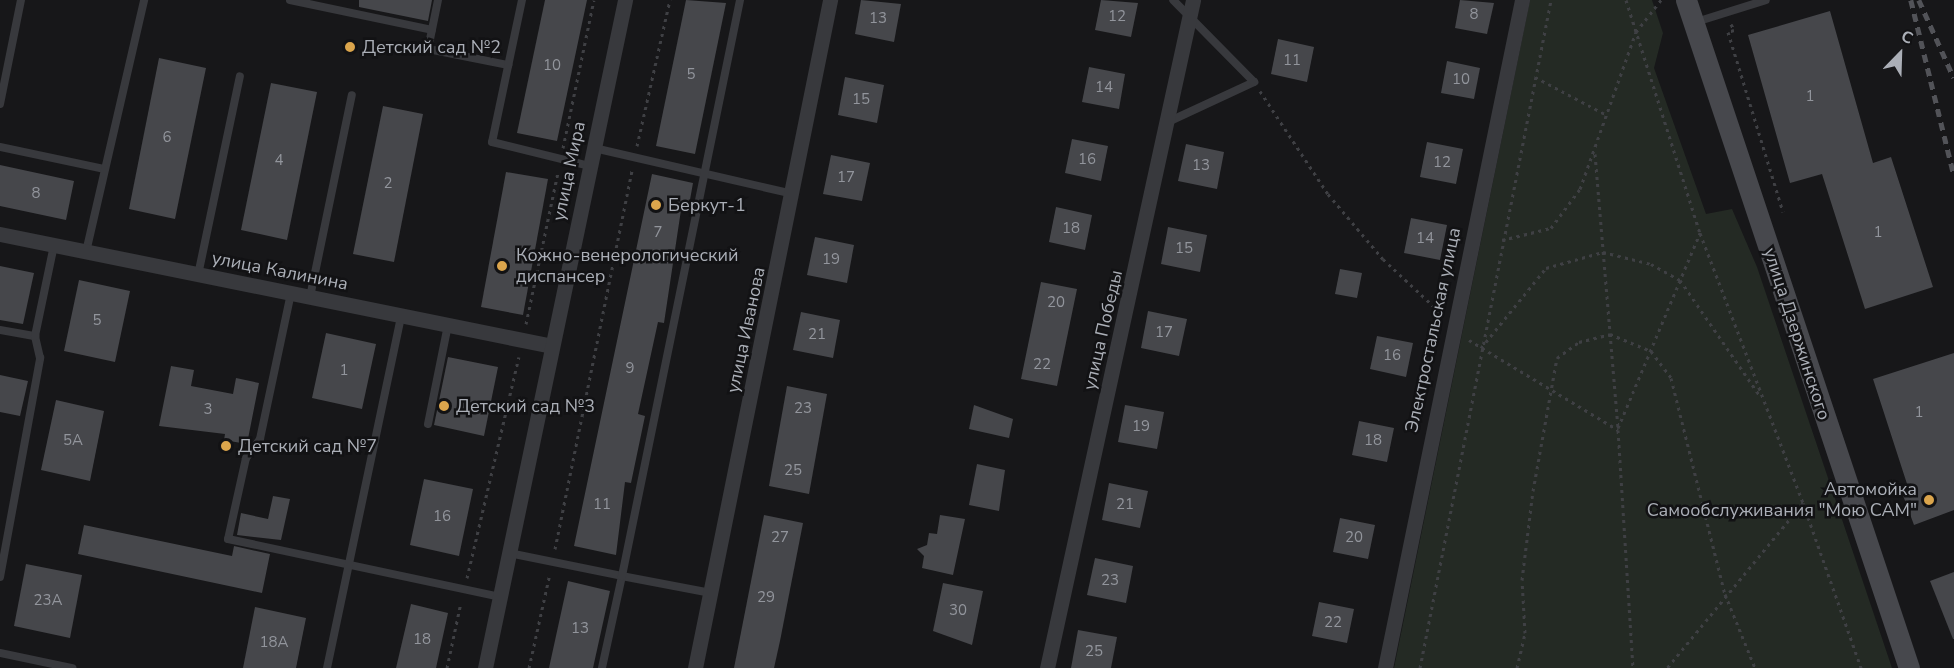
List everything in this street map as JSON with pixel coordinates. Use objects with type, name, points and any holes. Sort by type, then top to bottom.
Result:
[{"type":"main road","name":"улица Дзержинского","points":[[1686,0],[1909,668]]},
{"type":"street","name":"улица Мира","points":[[485,668],[625,0]]},
{"type":"street","name":"улица Иванова","points":[[696,668],[794,194],[830,0]]},
{"type":"street","name":"улица Победы","points":[[1047,668],[1170,121],[1193,0]]},
{"type":"street","name":"Электростальская улица","points":[[1385,668],[1522,0]]},
{"type":"street","name":"улица Калинина","points":[[0,234],[552,346]]},
{"type":"lane","points":[[0,104],[21,0]]},
{"type":"lane","points":[[86,252],[144,0]]},
{"type":"lane","points":[[290,0],[432,30]]},
{"type":"lane","points":[[438,0],[428,49],[508,65]]},
{"type":"lane","points":[[522,0],[492,142],[590,166]]},
{"type":"lane","points":[[602,668],[740,0]]},
{"type":"lane","points":[[1170,121],[1254,82],[1189,19],[1173,0]]},
{"type":"lane","points":[[1693,22],[1766,0]]},
{"type":"lane","points":[[198,275],[240,76]]},
{"type":"lane","points":[[310,297],[352,95]]},
{"type":"lane","points":[[0,147],[104,168]]},
{"type":"lane","points":[[594,148],[794,194]]},
{"type":"lane","points":[[0,577],[40,358],[35,336],[54,245]]},
{"type":"lane","points":[[291,293],[260,439],[246,458],[228,539],[500,597]]},
{"type":"lane","points":[[327,668],[351,566],[401,316]]},
{"type":"lane","points":[[428,423],[448,325]]},
{"type":"lane","points":[[0,330],[35,336]]},
{"type":"lane","points":[[509,553],[711,593]]},
{"type":"lane","points":[[0,653],[72,668]]},
{"type":"path","points":[[529,668],[635,157],[670,0]]},
{"type":"path","points":[[1420,668],[1480,349],[1551,0]]},
{"type":"path","points":[[1626,0],[1700,233],[1803,503],[1861,668]]},
{"type":"path","points":[[1502,240],[1551,228],[1580,189],[1636,32],[1661,0]]},
{"type":"path","points":[[1727,12],[1783,212]]},
{"type":"path","points":[[1535,77],[1605,114]]},
{"type":"path","points":[[1254,82],[1328,194],[1383,259],[1454,326]]},
{"type":"path","points":[[1595,152],[1618,430],[1634,668]]},
{"type":"path","points":[[1618,430],[1700,233]]},
{"type":"path","points":[[1480,349],[1546,268],[1603,252],[1651,264],[1680,280],[1765,402]]},
{"type":"path","points":[[1517,668],[1525,633],[1528,536],[1550,387],[1557,358],[1579,342],[1610,334],[1651,351],[1671,378],[1725,594],[1755,668]]},
{"type":"path","points":[[1480,349],[1550,387],[1618,430]]},
{"type":"path","points":[[1667,668],[1725,594],[1803,503]]},
{"type":"shaded area","points":[[1530,0],[1652,0],[1663,33],[1654,68],[1706,214],[1732,209],[1757,267],[1892,668],[1394,668]]},
{"type":"building","points":[[359,0],[432,0],[428,21],[359,7]]},
{"type":"building","points":[[545,0],[587,0],[557,141],[517,133]]},
{"type":"building","points":[[686,0],[726,3],[695,154],[656,146]]},
{"type":"building","points":[[861,0],[901,4],[894,42],[855,34]]},
{"type":"building","points":[[1101,0],[1138,3],[1131,37],[1095,30]]},
{"type":"building","points":[[1460,0],[1494,3],[1487,34],[1455,28]]},
{"type":"building","points":[[1830,11],[1873,163],[1891,157],[1933,287],[1865,309],[1822,174],[1790,183],[1748,35]]},
{"type":"building","points":[[1278,39],[1314,47],[1307,82],[1271,74]]},
{"type":"building","points":[[159,58],[206,68],[175,219],[129,209]]},
{"type":"building","points":[[1447,61],[1480,68],[1474,99],[1441,93]]},
{"type":"building","points":[[1089,67],[1125,74],[1119,109],[1082,102]]},
{"type":"building","points":[[845,77],[884,85],[877,123],[838,115]]},
{"type":"building","points":[[271,83],[317,92],[287,240],[241,230]]},
{"type":"building","points":[[383,106],[423,114],[394,262],[353,254]]},
{"type":"building","points":[[1072,139],[1108,146],[1101,181],[1065,173]]},
{"type":"building","points":[[1427,142],[1463,149],[1456,184],[1420,177]]},
{"type":"building","points":[[1186,144],[1224,152],[1217,189],[1178,181]]},
{"type":"building","points":[[831,155],[870,163],[862,201],[823,194]]},
{"type":"building","points":[[0,165],[74,181],[66,220],[0,206]]},
{"type":"building","points":[[506,172],[548,179],[523,315],[481,307]]},
{"type":"building","points":[[652,174],[693,183],[688,211],[681,210],[664,323],[658,322],[638,414],[645,416],[631,483],[625,482],[616,555],[574,546]]},
{"type":"building","points":[[1056,207],[1092,215],[1085,250],[1049,242]]},
{"type":"building","points":[[1411,218],[1447,225],[1440,260],[1404,253]]},
{"type":"building","points":[[1168,227],[1207,235],[1200,272],[1161,264]]},
{"type":"building","points":[[815,237],[854,245],[847,283],[807,275]]},
{"type":"building","points":[[0,266],[34,273],[23,324],[0,320]]},
{"type":"building","points":[[1340,269],[1362,273],[1357,298],[1335,294]]},
{"type":"building","points":[[79,280],[130,291],[115,362],[64,351]]},
{"type":"building","points":[[1041,282],[1077,289],[1057,386],[1021,379]]},
{"type":"building","points":[[1148,311],[1187,319],[1179,356],[1141,348]]},
{"type":"building","points":[[801,312],[840,320],[833,358],[793,350]]},
{"type":"building","points":[[326,333],[376,344],[362,409],[312,398]]},
{"type":"building","points":[[1377,336],[1413,343],[1406,377],[1370,369]]},
{"type":"building","points":[[1954,353],[1954,510],[1914,525],[1901,490],[1908,487],[1873,379]]},
{"type":"building","points":[[448,357],[498,367],[484,436],[434,425]]},
{"type":"building","points":[[171,366],[194,370],[191,386],[233,394],[236,378],[259,383],[247,444],[224,440],[225,434],[159,426]]},
{"type":"building","points":[[0,375],[28,381],[20,416],[0,412]]},
{"type":"building","points":[[787,386],[827,394],[809,494],[769,486]]},
{"type":"building","points":[[56,400],[104,411],[90,481],[41,470]]},
{"type":"building","points":[[974,405],[1013,419],[1009,438],[969,429]]},
{"type":"building","points":[[1125,405],[1164,412],[1157,449],[1118,442]]},
{"type":"building","points":[[1359,421],[1394,428],[1387,462],[1352,455]]},
{"type":"building","points":[[977,464],[1005,470],[999,511],[969,505]]},
{"type":"building","points":[[424,479],[473,489],[459,556],[410,545]]},
{"type":"building","points":[[1109,483],[1148,491],[1140,528],[1102,520]]},
{"type":"building","points":[[273,496],[290,499],[281,540],[237,535],[241,513],[268,519]]},
{"type":"building","points":[[764,515],[803,523],[780,641],[774,668],[734,668]]},
{"type":"building","points":[[940,515],[965,519],[953,575],[922,568],[924,556],[917,549],[927,545],[929,533],[937,534]]},
{"type":"building","points":[[1340,518],[1375,525],[1368,559],[1333,552]]},
{"type":"building","points":[[84,525],[232,556],[234,546],[270,554],[262,593],[78,554]]},
{"type":"building","points":[[1095,558],[1133,566],[1126,603],[1087,595]]},
{"type":"building","points":[[26,564],[82,575],[70,638],[14,626]]},
{"type":"building","points":[[1954,572],[1954,639],[1953,639],[1930,581]]},
{"type":"building","points":[[568,581],[610,591],[593,668],[549,668]]},
{"type":"building","points":[[943,583],[983,591],[972,645],[933,631]]},
{"type":"building","points":[[1319,602],[1354,609],[1347,643],[1312,636]]},
{"type":"building","points":[[411,604],[448,613],[436,668],[396,668]]},
{"type":"building","points":[[255,607],[306,618],[296,668],[243,668]]},
{"type":"building","points":[[1078,630],[1117,637],[1111,668],[1071,668]]},
{"type":"railway","points":[[1911,0],[1954,175]]},
{"type":"railway","points":[[1919,0],[1954,78]]},
{"type":"place","name":"Детский сад №2","points":[[350,47]]},
{"type":"place","name":"Беркут-1","points":[[656,205]]},
{"type":"place","name":"Кожно-венерологический диспансер","points":[[502,266]]},
{"type":"place","name":"Детский сад №3","points":[[444,406]]},
{"type":"place","name":"Детский сад №7","points":[[226,446]]},
{"type":"place","name":"Автомойка Самообслуживания \"Мою САМ\"","points":[[1929,500]]}]
